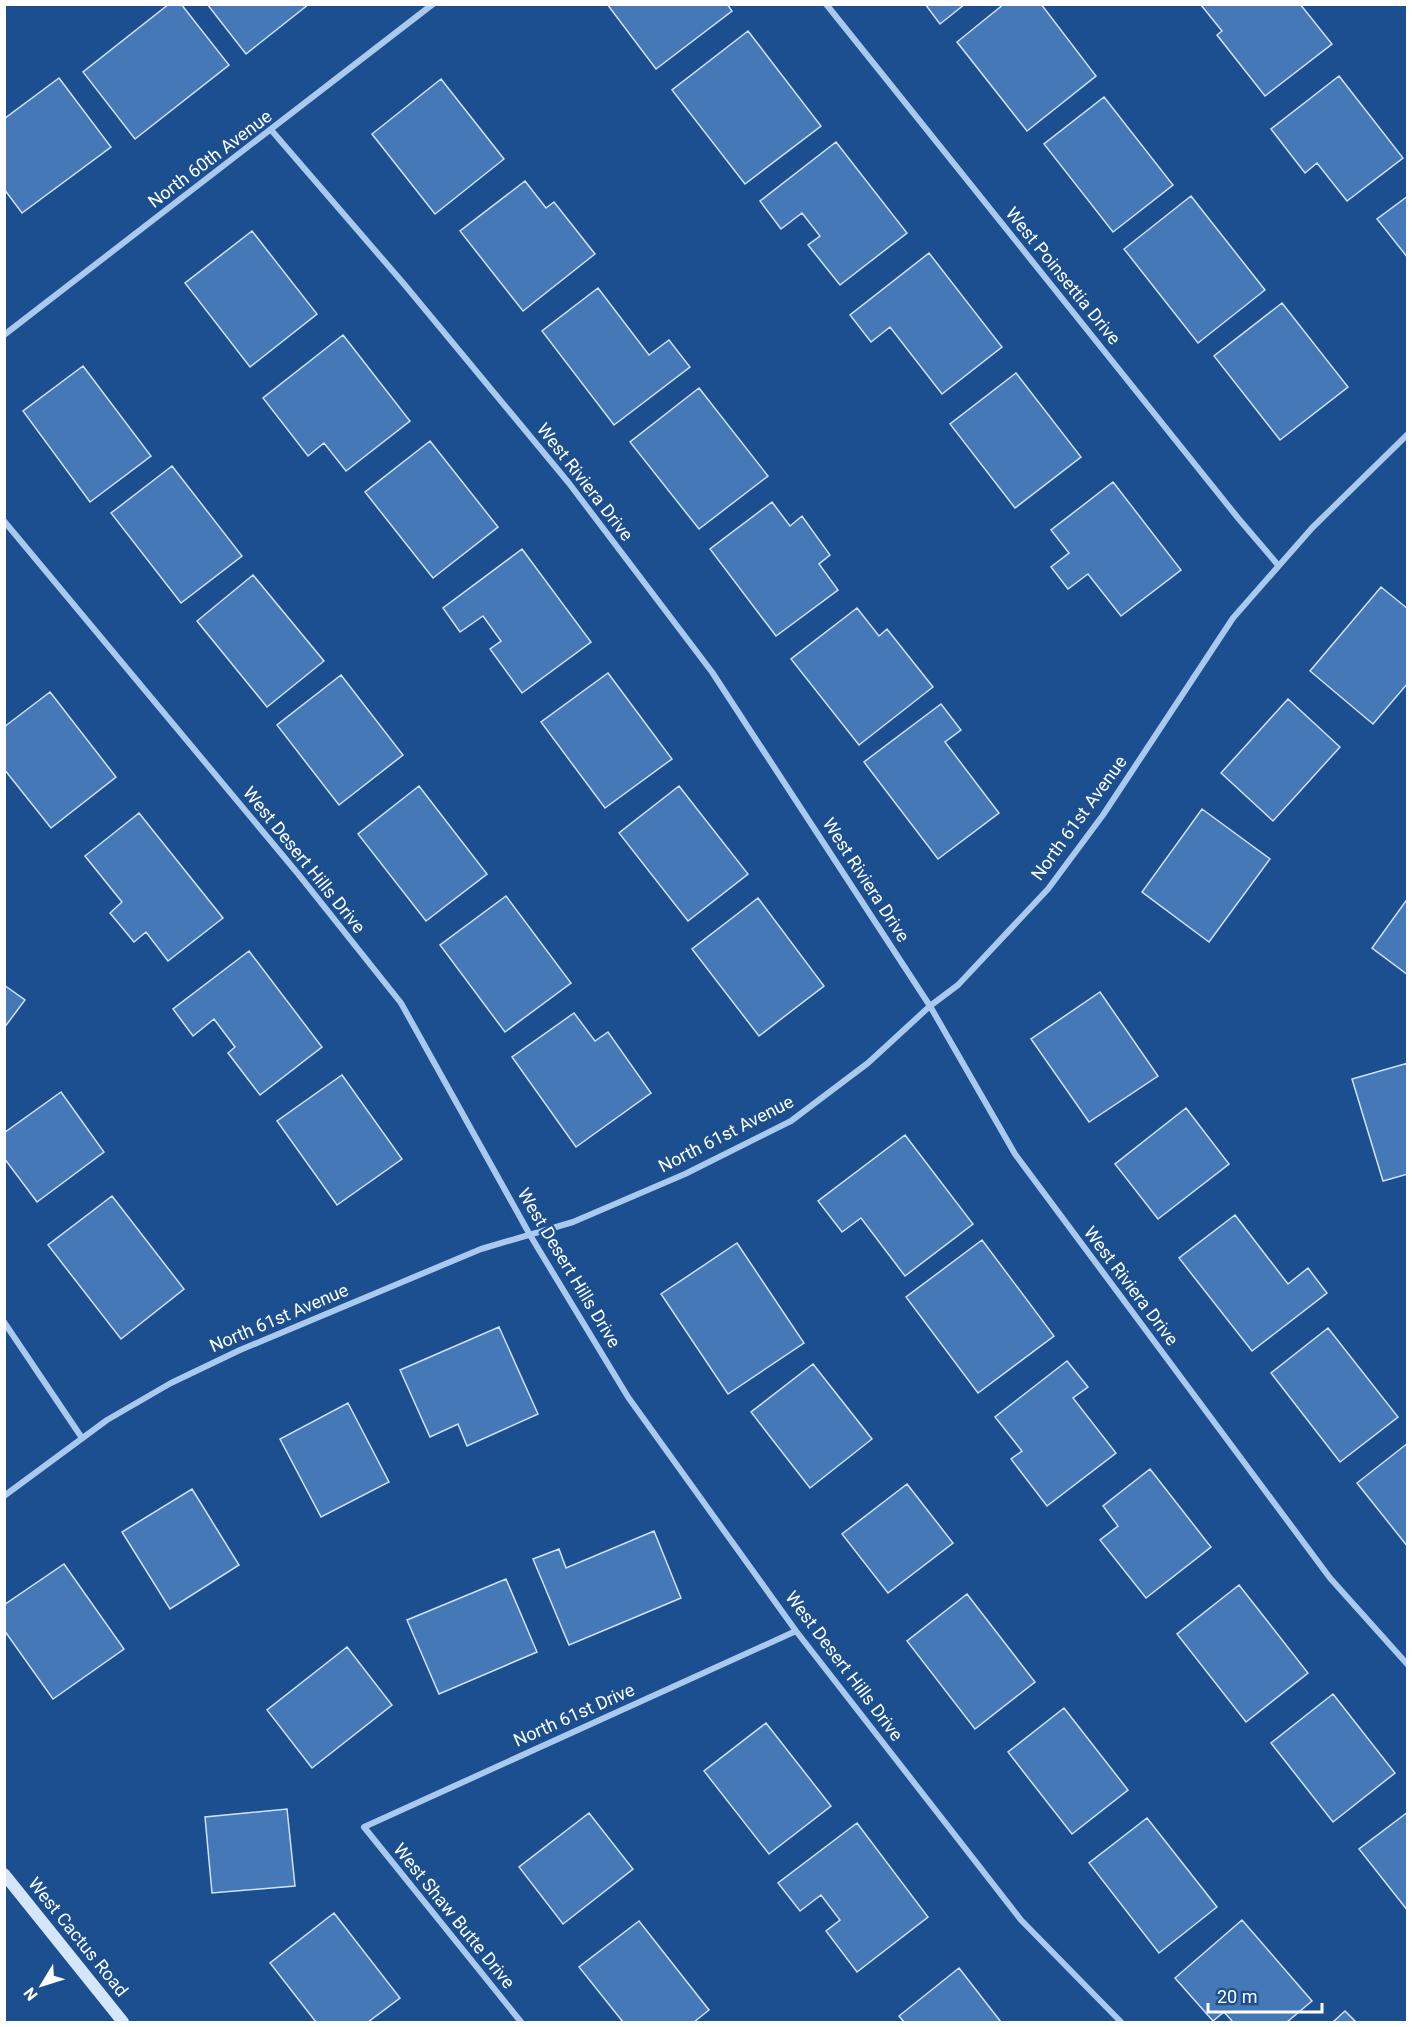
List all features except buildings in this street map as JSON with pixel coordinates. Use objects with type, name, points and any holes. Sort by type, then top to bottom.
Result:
[{"type":"main road","name":"West Cactus Road","points":[[4,1874],[123,2022]]},
{"type":"street","name":"North 60th Avenue","points":[[4,335],[272,131],[433,4]]},
{"type":"street","name":"West Poinsettia Drive","points":[[826,4],[1278,565]]},
{"type":"street","name":"West Riviera Drive","points":[[272,131],[404,284],[568,482],[712,672],[930,1006],[1015,1154],[1330,1578],[1407,1665]]},
{"type":"street","name":"North 61st Avenue","points":[[4,1496],[106,1420],[171,1383],[240,1350],[481,1249],[573,1222],[685,1174],[791,1121],[868,1064],[930,1006],[958,985],[1048,889],[1103,815],[1233,618],[1278,565],[1407,434]]},
{"type":"street","name":"West Desert Hills Drive","points":[[4,521],[299,875],[401,1003],[530,1235],[628,1397],[796,1630],[1021,1920],[1120,2022]]},
{"type":"street","points":[[4,1322],[82,1438]]},
{"type":"street","name":"North 61st Drive","points":[[364,1827],[796,1630]]},
{"type":"street","name":"West Shaw Butte Drive","points":[[364,1827],[521,2022]]}]
